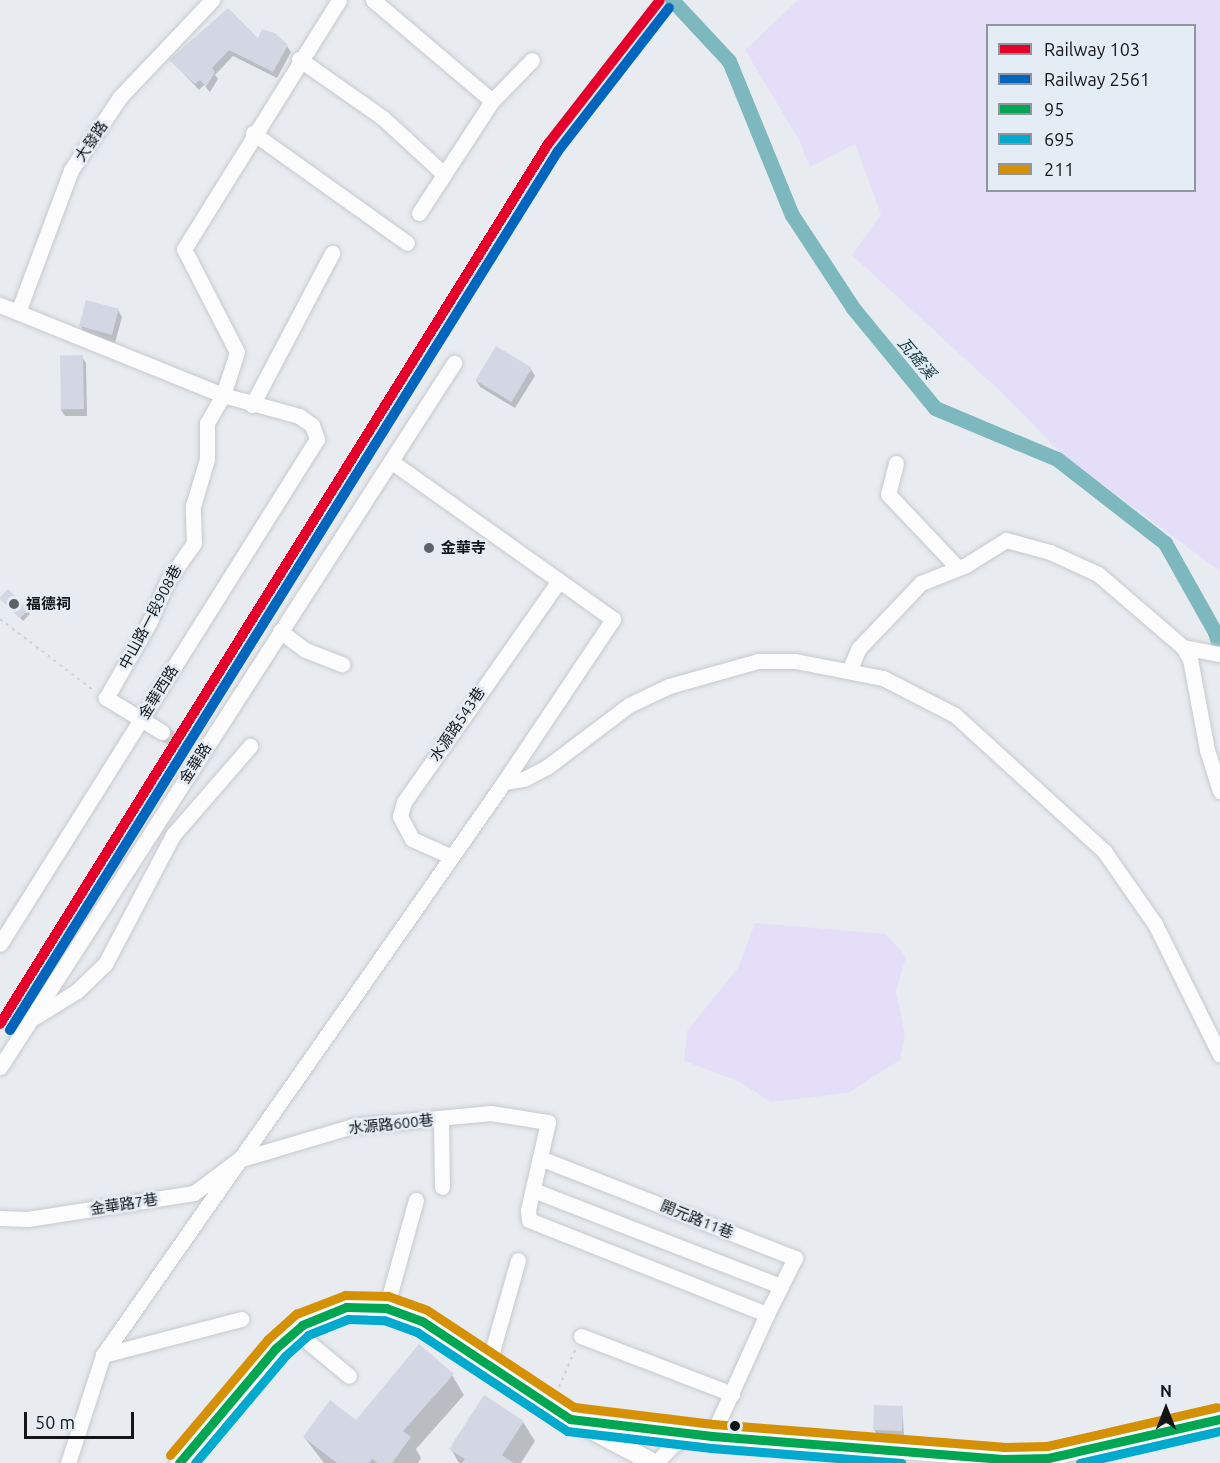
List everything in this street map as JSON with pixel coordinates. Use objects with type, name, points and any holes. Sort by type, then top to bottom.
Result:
[{"type":"main road","points":[[179,1463],[295,1331],[324,1313],[346,1307],[386,1308],[422,1321],[550,1408],[655,1463]]},
{"type":"street","name":"大發路","points":[[18,312],[71,170],[120,97],[212,0]]},
{"type":"street","name":"中山路一段908巷","points":[[106,698],[149,623],[168,580],[194,543],[192,506],[207,459],[207,423],[223,395],[237,352],[184,249],[299,59],[339,0]]},
{"type":"street","points":[[373,0],[492,101]]},
{"type":"street","points":[[299,59],[383,118],[444,174]]},
{"type":"street","points":[[419,213],[492,101],[532,60]]},
{"type":"street","points":[[253,133],[407,243]]},
{"type":"street","points":[[0,305],[252,405],[332,253]]},
{"type":"street","name":"金華路","points":[[0,1067],[195,752],[280,631],[454,363]]},
{"type":"street","name":"金華西路","points":[[0,944],[316,440],[312,425],[299,416],[252,405]]},
{"type":"street","points":[[68,1463],[103,1355],[450,856],[504,782],[613,619],[391,460]]},
{"type":"street","points":[[896,463],[888,494],[958,568]]},
{"type":"street","points":[[849,671],[859,648],[906,595],[921,583],[958,568],[1006,540],[1050,552],[1098,574],[1183,647],[1190,659],[1207,750],[1220,791]]},
{"type":"street","name":"水源路543巷","points":[[450,856],[412,839],[400,816],[404,802],[559,581]]},
{"type":"street","points":[[280,631],[305,650],[342,664]]},
{"type":"street","points":[[1183,647],[1220,654]]},
{"type":"street","points":[[504,782],[524,779],[547,767],[620,711],[669,686],[758,661],[795,661],[849,671],[908,688],[955,715],[1104,851],[1155,924],[1220,1055]]},
{"type":"street","points":[[106,698],[162,732]]},
{"type":"street","points":[[30,1020],[77,991],[105,964],[173,835],[250,746]]},
{"type":"street","name":"水源路600巷","points":[[238,1160],[353,1126],[491,1113],[548,1122],[540,1158]]},
{"type":"street","points":[[441,1119],[442,1187]]},
{"type":"street","points":[[540,1158],[532,1190],[529,1220],[537,1226],[767,1314]]},
{"type":"street","name":"開元路11巷","points":[[540,1158],[795,1258],[712,1436]]},
{"type":"street","name":"金華路7巷","points":[[0,1218],[28,1219],[194,1193],[238,1160]]},
{"type":"street","points":[[532,1190],[781,1286]]},
{"type":"street","points":[[386,1308],[416,1200]]},
{"type":"street","points":[[488,1366],[518,1260]]},
{"type":"street","points":[[103,1355],[241,1319]]},
{"type":"street","points":[[295,1331],[349,1376]]},
{"type":"street","points":[[578,1343],[732,1394]]},
{"type":"street","points":[[570,1419],[712,1436],[950,1456],[1050,1461],[1220,1419]]},
{"type":"street","points":[[655,1463],[673,1445],[694,1434]]},
{"type":"path","points":[[0,619],[37,650],[106,698]]},
{"type":"path","points":[[550,1408],[578,1343]]},
{"type":"shaded area","points":[[798,0],[1220,0],[1220,571],[1065,457],[1001,392],[852,255],[881,214],[855,144],[810,167],[799,140],[745,50]]},
{"type":"shaded area","points":[[755,923],[886,934],[906,957],[896,991],[905,1035],[900,1060],[848,1093],[771,1102],[738,1081],[684,1061],[687,1031],[738,968]]},
{"type":"building","points":[[228,8],[258,38],[262,29],[275,33],[288,45],[273,72],[229,50],[212,68],[215,72],[206,87],[200,80],[195,84],[169,60]]},
{"type":"building","points":[[86,300],[119,309],[112,335],[79,326]]},
{"type":"building","points":[[496,346],[532,368],[511,402],[475,380]]},
{"type":"building","points":[[60,355],[83,355],[84,409],[61,409]]},
{"type":"building","name":"福德祠","points":[[8,589],[29,609],[20,618],[0,599]]},
{"type":"building","points":[[419,1344],[454,1374],[403,1431],[411,1437],[392,1463],[378,1463],[372,1459],[369,1463],[337,1463],[303,1437],[330,1400],[356,1420]]},
{"type":"building","points":[[484,1395],[524,1421],[502,1455],[514,1463],[462,1463],[465,1459],[449,1449]]},
{"type":"building","points":[[874,1405],[903,1406],[902,1431],[873,1430]]},
{"type":"waterway","name":"瓦磘溪","points":[[672,0],[729,61],[792,215],[853,308],[935,408],[1057,459],[1165,543],[1215,632],[1220,650]]},
{"type":"tunnel","points":[[162,732],[189,749]]},
{"type":"rail line","name":"103","points":[[0,1024],[548,144],[660,0]]},
{"type":"rail line","name":"2561","points":[[10,1030],[558,151],[669,8]]},
{"type":"transit line","name":"211","points":[[170,1455],[268,1339],[296,1314],[345,1295],[388,1296],[427,1310],[574,1407],[713,1424],[1003,1447],[1047,1446],[1217,1407]]},
{"type":"transit line","name":"95","points":[[179,1463],[276,1348],[302,1325],[346,1307],[386,1308],[422,1321],[570,1419],[712,1436],[1003,1459],[1048,1458],[1220,1419]]},
{"type":"transit line","name":"695","points":[[195,1463],[285,1356],[308,1335],[348,1319],[384,1320],[417,1332],[567,1431],[711,1448],[901,1463]]},
{"type":"transit line","name":"695","points":[[1080,1463],[1220,1431]]},
{"type":"place","name":"金華寺","points":[[429,548]]},
{"type":"place","name":"福德祠","points":[[14,604]]}]
